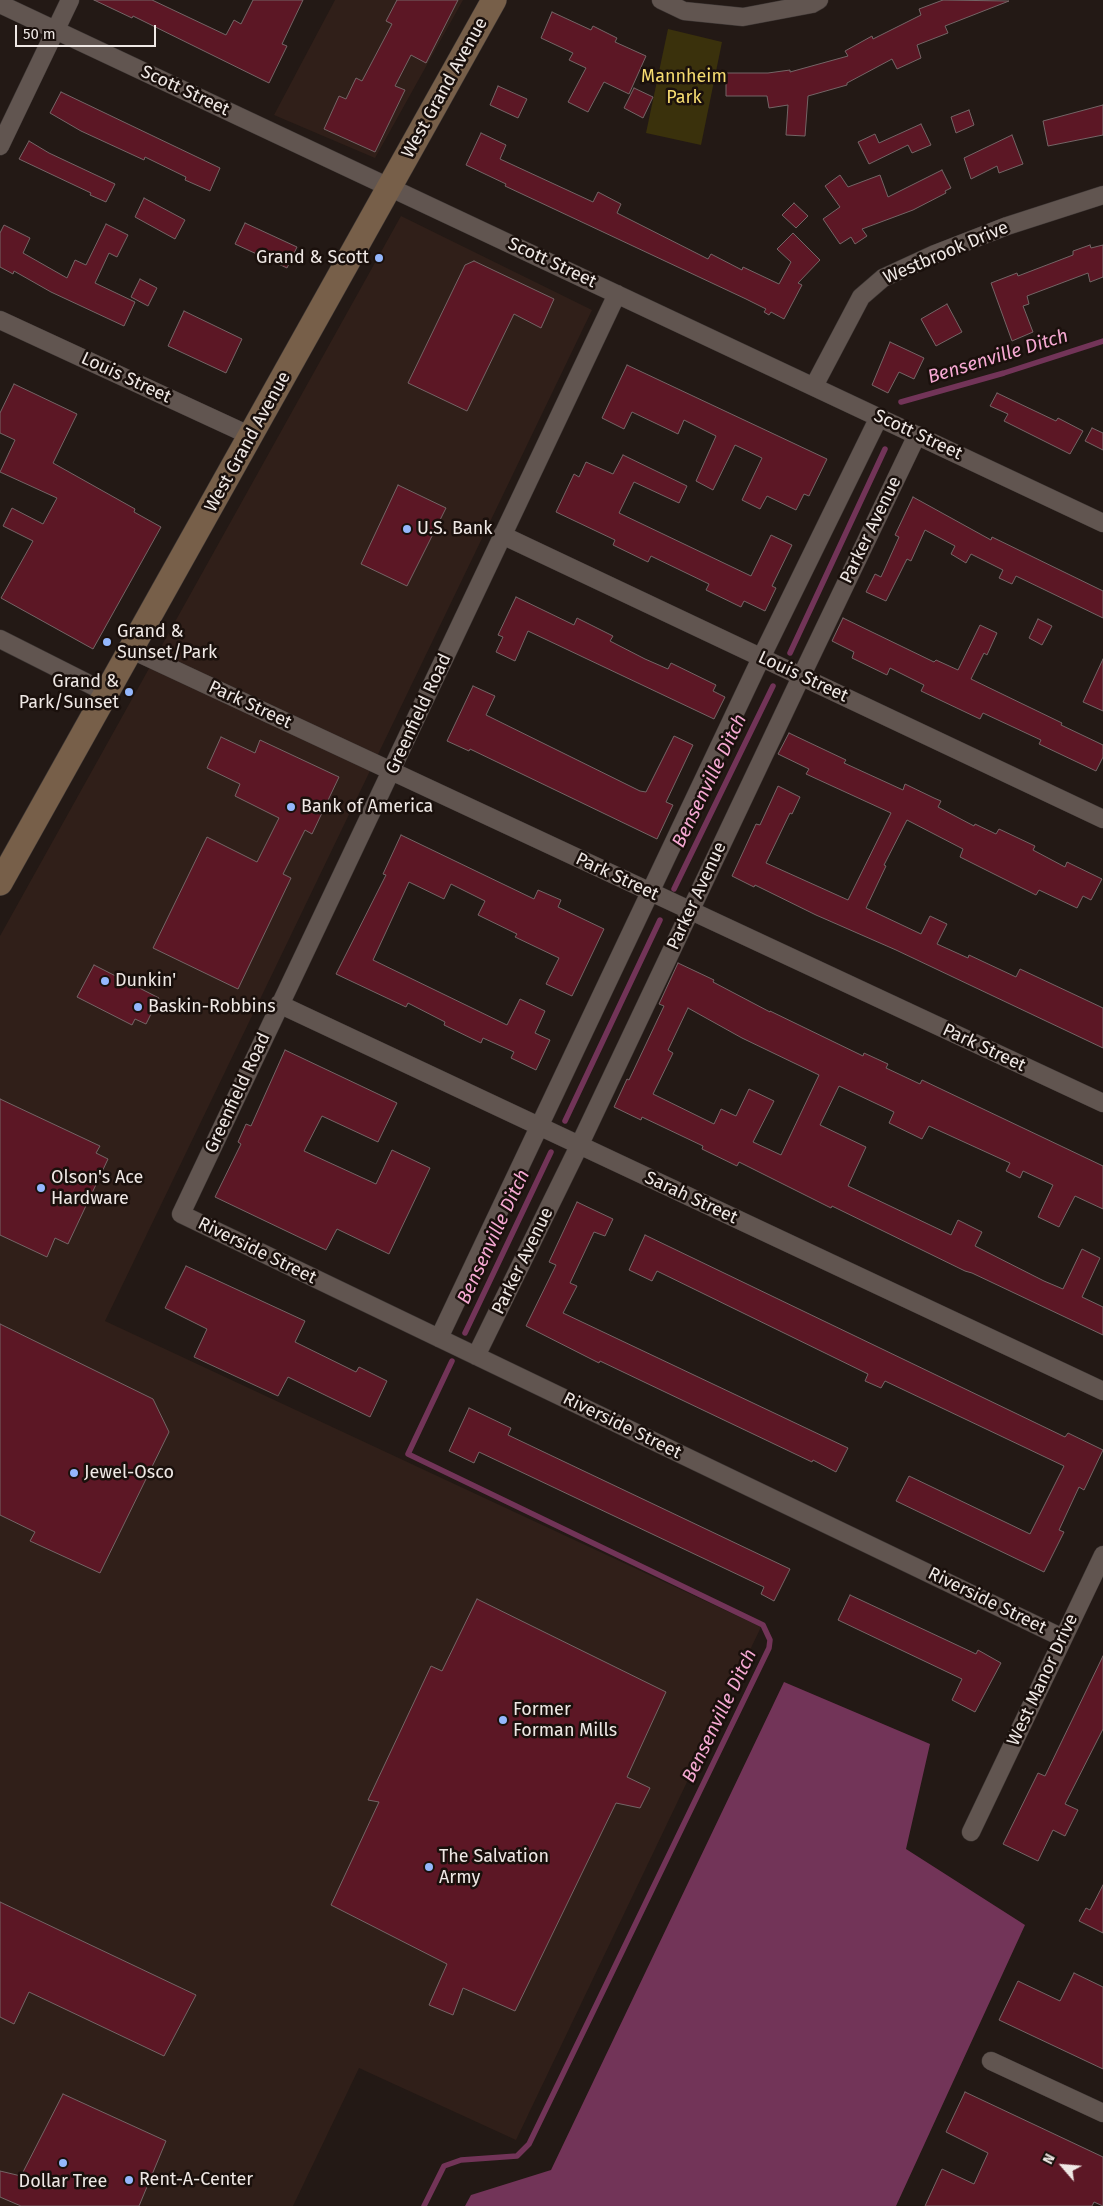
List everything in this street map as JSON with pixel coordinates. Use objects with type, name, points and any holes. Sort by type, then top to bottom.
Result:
[{"type":"main road","name":"West Grand Avenue","points":[[0,883],[252,436],[494,0]]},
{"type":"street","points":[[0,146],[70,0]]},
{"type":"street","points":[[661,0],[684,11],[743,18],[812,4],[819,0]]},
{"type":"street","name":"Scott Street","points":[[0,4],[1103,522]]},
{"type":"street","name":"Westbrook Drive","points":[[814,386],[861,297],[883,278],[935,254],[1007,226],[1103,195]]},
{"type":"street","name":"Greenfield Road","points":[[180,1214],[617,294]]},
{"type":"street","name":"Louis Street","points":[[0,320],[252,436]]},
{"type":"street","points":[[439,1338],[761,658],[878,417]]},
{"type":"street","name":"Parker Avenue","points":[[476,1356],[579,1146],[800,676],[917,435]]},
{"type":"street","name":"Louis Street","points":[[502,535],[1103,819]]},
{"type":"street","points":[[0,639],[107,693]]},
{"type":"street","name":"Park Street","points":[[132,650],[1103,1103]]},
{"type":"street","name":"Sarah Street","points":[[279,1004],[538,1127],[1103,1390]]},
{"type":"street","name":"Riverside Street","points":[[180,1214],[1063,1638]]},
{"type":"street","name":"West Manor Drive","points":[[971,1832],[1103,1555]]},
{"type":"street","points":[[991,2061],[1103,2113]]},
{"type":"shaded area","points":[[335,0],[463,0],[375,158],[274,115]]},
{"type":"shaded area","points":[[401,216],[592,310],[105,1321],[761,1627],[516,2140],[359,2068],[293,2206],[0,2206],[0,936]]},
{"type":"shaded area","points":[[784,1682],[930,1744],[906,1849],[1025,1925],[896,2206],[465,2206],[471,2195],[551,2170]]},
{"type":"green space","name":"Mannheim Park","points":[[668,29],[722,42],[701,145],[646,133]]},
{"type":"building","points":[[94,0],[152,0],[226,35],[234,20],[241,24],[253,0],[303,0],[282,44],[287,46],[269,83],[133,16],[132,18]]},
{"type":"building","points":[[397,0],[458,0],[426,63],[411,55],[395,86],[405,90],[375,152],[324,129],[339,96],[346,99],[356,78],[362,81],[392,24],[386,21]]},
{"type":"building","points":[[943,0],[1009,1],[945,26],[948,33],[917,45],[921,58],[897,69],[892,59],[847,83],[847,85],[808,96],[805,136],[786,135],[788,105],[769,108],[767,96],[726,96],[726,73],[768,73],[790,70],[790,72],[848,56],[845,51],[872,36],[873,39],[921,15],[919,9]]},
{"type":"building","points":[[552,12],[591,30],[593,26],[617,38],[615,42],[646,56],[629,94],[604,82],[588,112],[568,102],[586,68],[569,60],[573,53],[541,38]]},
{"type":"building","points":[[498,86],[527,99],[518,118],[490,105]]},
{"type":"building","points":[[634,88],[653,97],[643,118],[624,108]]},
{"type":"building","points":[[61,92],[220,168],[210,191],[185,180],[186,177],[145,157],[144,160],[81,131],[50,113]]},
{"type":"building","points":[[1103,105],[1103,135],[1048,146],[1043,121]]},
{"type":"building","points":[[969,110],[974,125],[956,133],[951,117]]},
{"type":"building","points":[[921,124],[931,145],[912,153],[908,145],[869,164],[858,142],[875,134],[879,143]]},
{"type":"building","points":[[481,133],[506,145],[500,159],[593,202],[598,192],[621,204],[617,213],[708,259],[711,254],[742,270],[743,267],[779,284],[791,262],[777,249],[793,233],[820,260],[798,283],[802,285],[784,319],[771,312],[769,315],[764,312],[766,309],[746,299],[505,186],[506,184],[466,165]]},
{"type":"building","points":[[1012,135],[1023,164],[999,173],[997,166],[971,179],[964,158]]},
{"type":"building","points":[[29,141],[49,153],[115,184],[106,202],[19,159]]},
{"type":"building","points":[[942,170],[951,188],[945,191],[946,193],[913,210],[862,229],[867,236],[855,244],[851,237],[840,244],[823,219],[840,207],[825,186],[840,175],[848,187],[880,175],[888,197]]},
{"type":"building","points":[[144,198],[185,220],[175,239],[135,217]]},
{"type":"building","points":[[794,203],[808,216],[796,228],[782,215]]},
{"type":"building","points":[[245,223],[297,247],[287,268],[235,244]]},
{"type":"building","points":[[106,224],[128,235],[117,257],[109,253],[95,283],[135,302],[124,326],[51,292],[14,271],[13,274],[0,267],[0,233],[4,225],[30,238],[23,253],[67,278],[75,260],[86,265]]},
{"type":"building","points":[[1090,245],[1091,248],[1103,245],[1103,277],[1090,282],[1088,273],[1027,296],[1029,304],[1023,306],[1033,332],[1012,341],[991,283],[1017,273],[1018,276],[1073,255],[1073,251]]},
{"type":"building","points":[[474,261],[554,299],[541,328],[514,314],[467,411],[408,383],[465,265]]},
{"type":"building","points":[[140,279],[157,288],[148,306],[131,297]]},
{"type":"building","points":[[947,304],[962,332],[936,346],[921,319]]},
{"type":"building","points":[[184,311],[242,339],[226,373],[168,346]]},
{"type":"building","points":[[890,342],[924,358],[914,379],[899,372],[888,393],[872,385]]},
{"type":"building","points":[[627,365],[827,459],[809,496],[804,494],[796,510],[767,496],[760,509],[742,500],[762,458],[735,445],[713,490],[696,481],[716,436],[684,420],[678,434],[632,412],[624,429],[602,418]]},
{"type":"building","points":[[14,384],[77,414],[53,463],[135,509],[134,512],[161,527],[93,649],[1,598],[33,541],[3,526],[12,508],[43,524],[57,498],[0,472],[15,440],[0,433],[0,413]]},
{"type":"building","points":[[997,393],[1056,421],[1058,418],[1083,431],[1070,454],[1004,421],[1008,414],[990,406]]},
{"type":"building","points":[[1092,428],[1103,433],[1103,450],[1085,441]]},
{"type":"building","points":[[623,455],[687,486],[679,503],[634,482],[619,513],[751,576],[771,535],[792,545],[772,586],[776,588],[765,611],[744,601],[741,607],[706,590],[709,584],[651,556],[648,562],[613,545],[615,540],[556,512],[574,474],[579,477],[586,462],[613,474]]},
{"type":"building","name":"U.S. Bank","points":[[398,485],[446,508],[407,586],[361,564]]},
{"type":"building","points":[[913,497],[991,540],[992,537],[1103,591],[1103,618],[1016,576],[1012,584],[999,578],[1003,570],[971,554],[966,563],[951,554],[955,546],[925,530],[911,561],[907,559],[886,601],[866,592],[875,574],[881,577],[899,537],[895,535]]},
{"type":"building","points":[[516,597],[574,625],[577,618],[613,636],[610,641],[645,659],[668,669],[671,663],[716,685],[713,691],[725,697],[714,719],[528,631],[515,661],[496,652],[503,637],[498,635]]},
{"type":"building","points":[[843,618],[934,662],[936,660],[958,670],[980,625],[997,633],[987,655],[984,653],[971,679],[1103,745],[1103,757],[1096,771],[1039,744],[1041,740],[983,713],[980,719],[921,691],[924,685],[890,668],[887,675],[852,658],[854,652],[832,641]]},
{"type":"building","points":[[1038,619],[1052,626],[1042,645],[1029,638]]},
{"type":"building","points":[[1103,659],[1103,711],[1083,702]]},
{"type":"building","points":[[473,686],[495,696],[486,715],[640,791],[646,792],[674,736],[693,745],[666,802],[673,805],[657,839],[470,749],[469,751],[447,741]]},
{"type":"building","points":[[789,733],[846,760],[844,763],[903,790],[905,784],[941,801],[938,807],[974,826],[975,824],[996,834],[999,829],[1035,846],[1033,850],[1065,867],[1067,862],[1102,879],[1091,900],[1083,896],[1077,908],[1039,890],[1036,895],[960,857],[963,849],[907,820],[884,865],[886,866],[866,908],[921,934],[930,916],[947,924],[937,944],[968,958],[969,955],[1016,977],[1020,969],[1103,1008],[1103,1048],[896,950],[732,876],[756,824],[760,825],[778,786],[800,797],[792,814],[790,813],[766,863],[848,900],[891,813],[806,774],[809,769],[778,754]]},
{"type":"building","points":[[221,737],[255,753],[260,740],[339,777],[312,834],[305,830],[283,874],[291,878],[238,989],[153,948],[207,837],[257,862],[279,818],[235,796],[240,784],[207,768]]},
{"type":"building","points":[[401,835],[534,899],[538,890],[561,900],[558,907],[604,929],[572,996],[546,984],[559,958],[515,937],[517,934],[478,915],[485,901],[451,884],[444,899],[409,882],[373,960],[507,1025],[520,999],[545,1011],[535,1033],[550,1040],[536,1070],[511,1058],[514,1052],[483,1038],[481,1043],[444,1025],[445,1022],[408,1003],[406,1007],[336,974],[386,875],[383,874]]},
{"type":"building","points":[[678,963],[714,980],[713,982],[770,1012],[863,1056],[864,1053],[888,1064],[886,1068],[920,1084],[922,1080],[1103,1166],[1103,1209],[1075,1196],[1059,1227],[1038,1217],[1053,1185],[1023,1171],[1020,1178],[1006,1171],[1010,1163],[929,1126],[922,1139],[889,1123],[894,1112],[839,1086],[820,1125],[866,1147],[848,1186],[951,1235],[958,1220],[982,1232],[975,1246],[1044,1281],[1063,1289],[1082,1249],[1100,1258],[1082,1297],[1103,1307],[1103,1335],[965,1271],[832,1206],[831,1208],[739,1162],[737,1166],[702,1149],[703,1146],[642,1117],[641,1120],[614,1107],[664,1006],[659,1004]],"holes":[[[688,1008],[742,1038],[819,1075],[781,1155],[753,1142],[774,1101],[749,1089],[736,1116],[721,1109],[714,1124],[653,1094],[673,1053],[668,1050]]]},
{"type":"building","name":"Dunkin'","points":[[94,965],[159,998],[146,1024],[135,1019],[132,1025],[77,997]]},
{"type":"building","points":[[285,1050],[397,1103],[378,1142],[322,1116],[304,1151],[376,1184],[392,1150],[430,1168],[389,1254],[337,1229],[326,1250],[215,1197],[241,1144],[238,1142],[246,1124],[251,1126]]},
{"type":"building","points":[[0,1099],[100,1146],[96,1153],[108,1159],[68,1244],[55,1238],[47,1257],[0,1235]]},
{"type":"building","points":[[577,1202],[613,1219],[605,1236],[594,1232],[570,1283],[577,1286],[563,1313],[848,1448],[836,1472],[600,1361],[599,1363],[526,1326],[556,1265],[549,1262]]},
{"type":"building","points":[[645,1235],[1065,1437],[1068,1433],[1103,1450],[1084,1490],[1079,1487],[1059,1530],[1064,1532],[1044,1572],[896,1501],[909,1476],[1030,1534],[1064,1466],[885,1381],[881,1388],[865,1381],[868,1374],[657,1271],[652,1281],[629,1270]]},
{"type":"building","points":[[186,1266],[305,1321],[295,1342],[356,1372],[359,1367],[387,1381],[370,1417],[288,1377],[278,1396],[194,1357],[207,1329],[165,1308]]},
{"type":"building","name":"Jewel-Osco","points":[[0,1324],[153,1399],[169,1432],[100,1573],[30,1541],[35,1532],[0,1515]]},
{"type":"building","points":[[469,1408],[511,1428],[508,1435],[790,1569],[774,1601],[761,1594],[764,1587],[479,1452],[474,1463],[449,1451]]},
{"type":"building","points":[[850,1595],[976,1654],[978,1650],[1001,1663],[975,1712],[952,1700],[962,1679],[838,1620]]},
{"type":"building","points":[[477,1599],[666,1692],[627,1777],[650,1788],[640,1808],[616,1803],[515,2011],[463,1988],[453,2015],[429,2005],[447,1964],[331,1905],[379,1802],[368,1800],[431,1666],[442,1671]]},
{"type":"building","points":[[1103,1656],[1103,1729],[1065,1804],[1078,1810],[1065,1836],[1053,1830],[1038,1861],[1003,1844],[1038,1773],[1045,1776]]},
{"type":"building","points":[[1103,1885],[1103,1933],[1079,1921],[1086,1908],[1090,1910]]},
{"type":"building","points":[[0,1902],[196,1995],[164,2056],[29,1992],[14,2024],[0,2017]]},
{"type":"building","points":[[1074,1973],[1103,1987],[1103,2069],[999,2020],[1018,1981],[1060,2001]]},
{"type":"building","points":[[965,2092],[1103,2157],[1103,2206],[1094,2202],[1092,2206],[925,2206],[942,2169],[974,2184],[988,2153],[946,2132]]},
{"type":"building","points":[[63,2094],[166,2141],[139,2206],[21,2206],[0,2197],[0,2171],[21,2176]]},
{"type":"waterway","name":"Bensenville Ditch","points":[[901,402],[1004,373],[1103,341]]},
{"type":"waterway","name":"Bensenville Ditch","points":[[790,653],[885,449]]},
{"type":"waterway","name":"Bensenville Ditch","points":[[674,889],[773,686]]},
{"type":"waterway","name":"Bensenville Ditch","points":[[565,1121],[660,920]]},
{"type":"waterway","name":"Bensenville Ditch","points":[[465,1333],[551,1152]]},
{"type":"waterway","name":"Bensenville Ditch","points":[[424,2206],[444,2166],[461,2160],[517,2156],[529,2144],[769,1648],[770,1640],[763,1625],[408,1454],[452,1361]]},
{"type":"place","name":"Grand & Scott","points":[[379,258]]},
{"type":"place","name":"U.S. Bank","points":[[407,529]]},
{"type":"place","name":"Grand & Sunset/Park","points":[[107,642]]},
{"type":"place","name":"Grand & Park/Sunset","points":[[129,692]]},
{"type":"place","name":"Bank of America","points":[[291,807]]},
{"type":"place","name":"Dunkin'","points":[[105,981]]},
{"type":"place","name":"Baskin-Robbins","points":[[138,1007]]},
{"type":"place","name":"Olson's Ace Hardware","points":[[41,1188]]},
{"type":"place","name":"Jewel-Osco","points":[[74,1473]]},
{"type":"place","name":"Former Forman Mills","points":[[503,1720]]},
{"type":"place","name":"The Salvation Army","points":[[429,1867]]},
{"type":"place","name":"Dollar Tree","points":[[63,2163]]},
{"type":"place","name":"Rent-A-Center","points":[[129,2180]]}]
